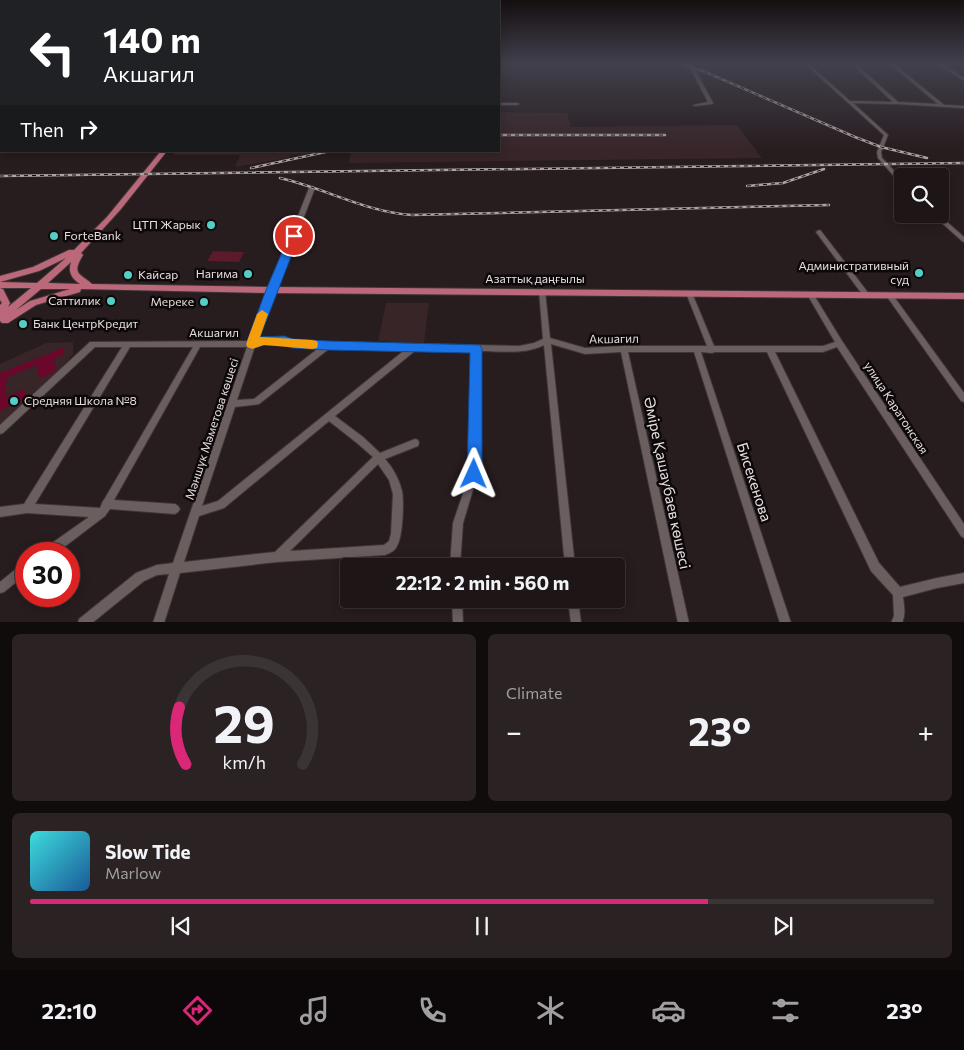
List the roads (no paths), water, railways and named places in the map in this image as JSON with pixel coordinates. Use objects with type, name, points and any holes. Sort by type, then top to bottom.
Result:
[{"type":"main road","points":[[0,318],[40,286],[89,240],[112,216],[163,152]]},
{"type":"main road","points":[[0,279],[49,264],[89,240]]},
{"type":"main road","points":[[89,240],[73,265],[72,273],[80,281],[103,286]]},
{"type":"main road","points":[[0,285],[103,286]]},
{"type":"main road","points":[[0,324],[19,311],[43,299],[66,292],[103,286]]},
{"type":"main road","name":"Азаттық даңғылы","points":[[103,286],[271,290],[964,296]]},
{"type":"main road","points":[[0,292],[6,303],[0,312]]},
{"type":"street","points":[[695,105],[711,103],[706,93]]},
{"type":"street","points":[[840,93],[886,135],[879,152],[880,158],[894,173]]},
{"type":"street","points":[[886,93],[897,103]]},
{"type":"street","points":[[927,93],[943,106]]},
{"type":"street","points":[[850,102],[964,107]]},
{"type":"street","points":[[500,104],[517,104]]},
{"type":"street","name":"Мәншүк Мәметова көшесі","points":[[158,622],[271,290],[288,252],[312,188]]},
{"type":"street","points":[[946,223],[964,240]]},
{"type":"street","points":[[820,232],[867,296]]},
{"type":"street","points":[[542,291],[569,558]]},
{"type":"street","points":[[689,293],[712,350]]},
{"type":"street","name":"улица Каратонская","points":[[810,294],[839,343],[964,533]]},
{"type":"street","points":[[890,296],[963,396]]},
{"type":"street","name":"Акшагил","points":[[0,430],[93,344],[252,344],[264,340],[278,340],[292,343],[328,345],[520,349],[535,346],[547,340],[585,351],[624,349],[823,349],[839,343]]},
{"type":"street","points":[[27,508],[128,344]]},
{"type":"street","points":[[61,542],[104,509],[198,344]]},
{"type":"street","points":[[233,404],[256,402],[328,345]]},
{"type":"street","points":[[197,512],[220,505],[414,347]]},
{"type":"street","points":[[456,558],[458,522],[474,474],[476,349]]},
{"type":"street","name":"Әміре Қашаубаев көшесі","points":[[624,349],[684,622]]},
{"type":"street","name":"Бисекенова","points":[[697,350],[786,622]]},
{"type":"street","points":[[770,350],[875,567],[898,593],[899,617],[896,622]]},
{"type":"street","points":[[83,622],[140,577],[157,570],[277,557],[385,550],[392,546],[396,539],[397,488],[385,467],[371,449],[330,417]]},
{"type":"street","points":[[277,557],[378,458],[416,443]]},
{"type":"street","points":[[0,512],[27,508],[175,509]]},
{"type":"street","points":[[0,588],[15,576]]},
{"type":"street","points":[[898,593],[964,578]]},
{"type":"street","points":[[457,608],[458,622]]},
{"type":"street","points":[[574,608],[576,622]]},
{"type":"railway","points":[[754,93],[881,147],[927,158]]},
{"type":"railway","points":[[500,135],[665,135]]},
{"type":"railway","points":[[251,168],[325,152]]},
{"type":"railway","points":[[0,176],[964,163]]},
{"type":"railway","points":[[747,186],[783,183],[824,169]]},
{"type":"railway","points":[[280,178],[297,182],[361,205],[412,215],[829,205]]},
{"type":"place","name":"ЦТП Жарык","points":[[211,225]]},
{"type":"place","name":"ForteBank","points":[[54,236]]},
{"type":"place","name":"Административный суд","points":[[919,273]]},
{"type":"place","name":"Нагима","points":[[248,274]]},
{"type":"place","name":"Кайсар","points":[[128,275]]},
{"type":"place","name":"Саттилик","points":[[111,301]]},
{"type":"place","name":"Мереке","points":[[204,302]]},
{"type":"place","name":"Банк ЦентрКредит","points":[[23,324]]},
{"type":"place","name":"Средняя Школа №8","points":[[14,401]]}]
